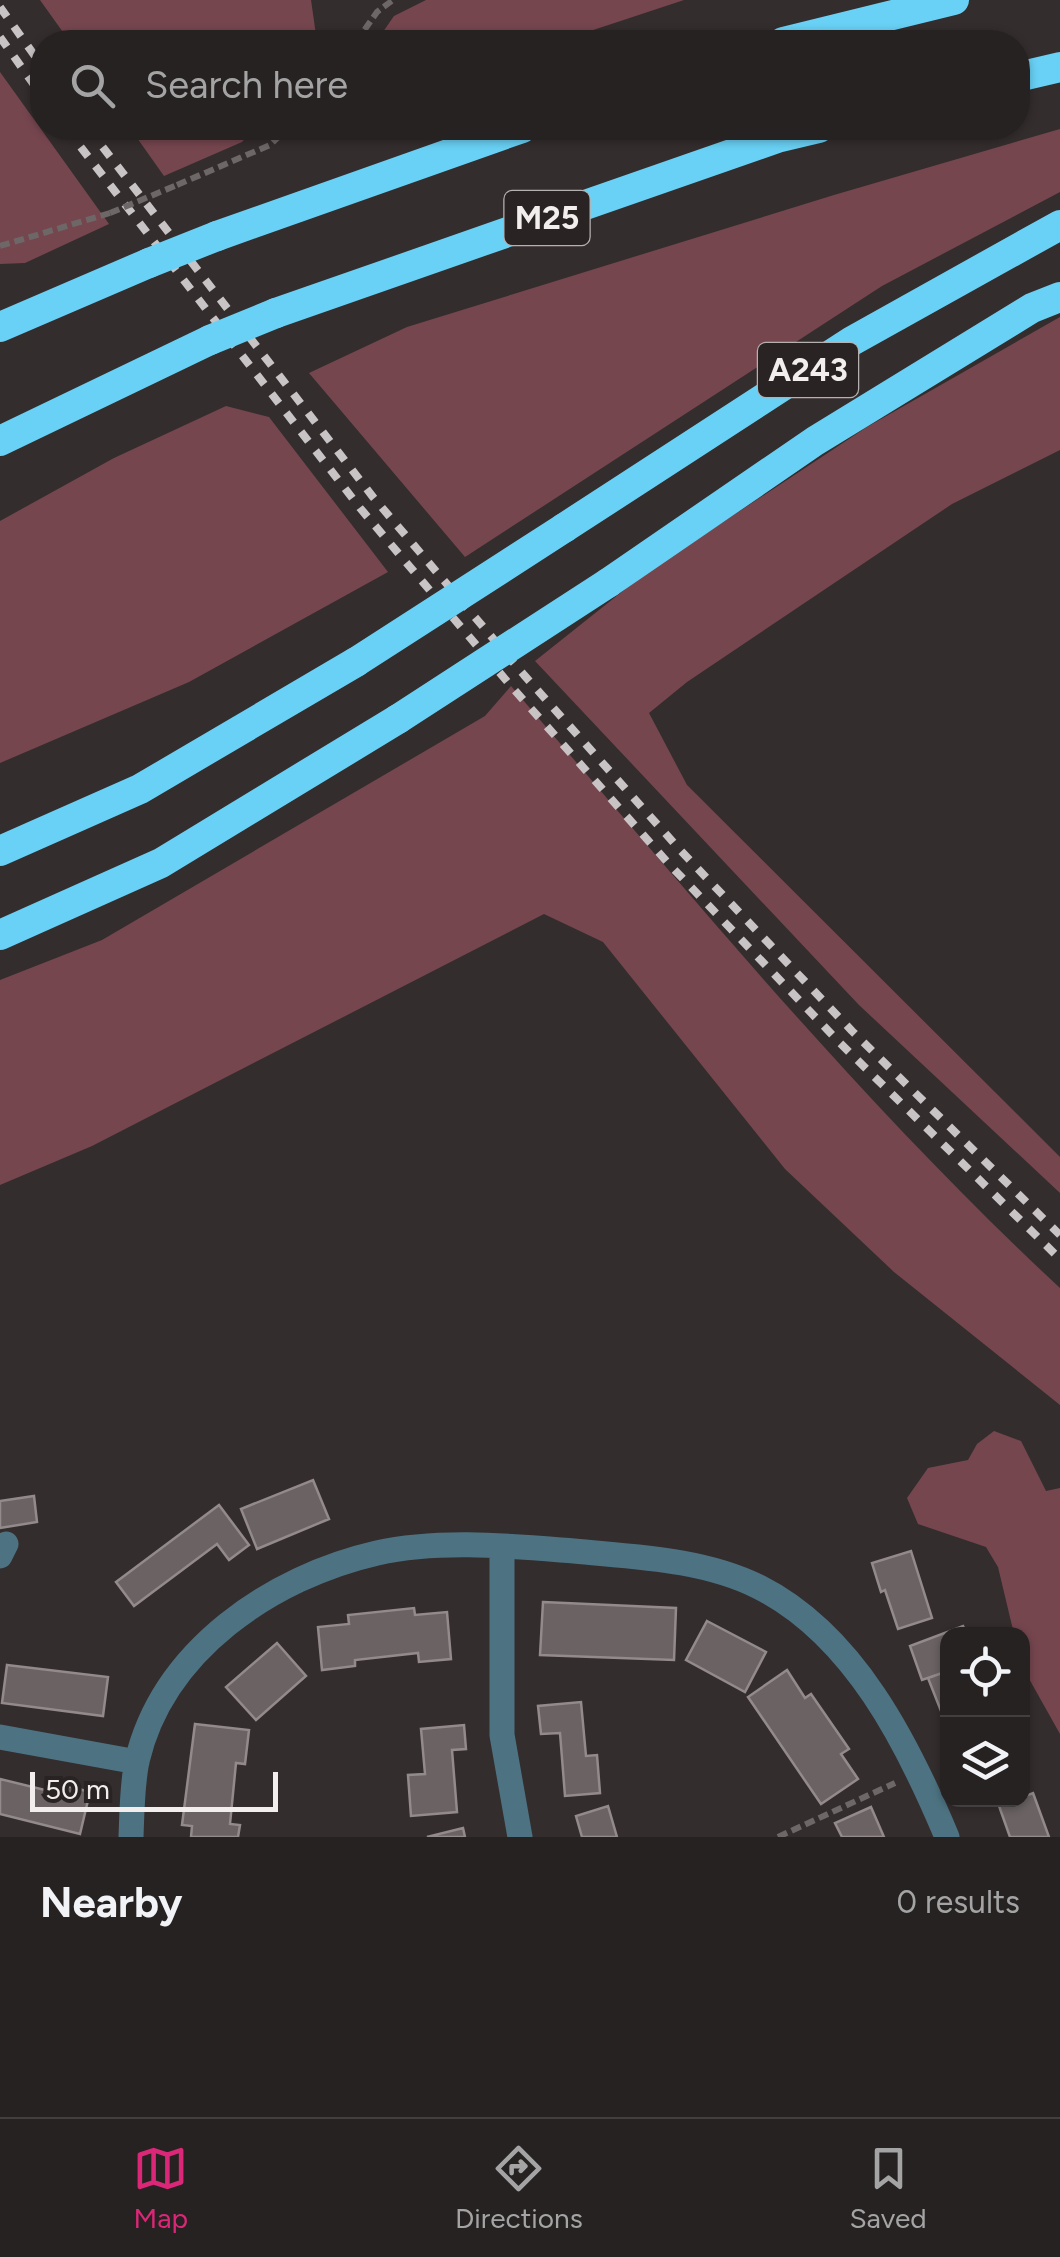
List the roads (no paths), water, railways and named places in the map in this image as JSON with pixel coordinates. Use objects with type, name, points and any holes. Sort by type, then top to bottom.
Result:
[{"type":"highway","points":[[832,30],[954,0]]},
{"type":"highway","points":[[1030,75],[1060,67]]},
{"type":"highway","points":[[0,328],[217,236],[488,140]]},
{"type":"highway","name":"M25","points":[[0,441],[276,312],[771,140]]},
{"type":"highway","name":"A243","points":[[0,851],[140,788],[356,662],[852,341],[1060,225]]},
{"type":"highway","name":"A243","points":[[0,936],[161,862],[398,719],[608,583],[815,441],[1032,308],[1060,296]]},
{"type":"street","points":[[131,1837],[137,1762],[148,1728],[193,1657],[224,1624],[258,1601],[333,1567],[378,1553],[430,1546],[502,1546],[645,1558],[709,1570],[759,1587],[800,1615],[842,1652],[883,1711],[946,1837]]},
{"type":"street","points":[[502,1546],[502,1735],[520,1837]]},
{"type":"street","points":[[0,1738],[137,1762]]},
{"type":"railway","points":[[0,7],[30,49]]},
{"type":"railway","points":[[0,37],[30,79]]},
{"type":"railway","points":[[75,140],[360,508],[511,686],[668,863],[840,1043],[1060,1259]]},
{"type":"railway","points":[[97,140],[373,497],[524,675],[681,851],[852,1031],[1060,1235]]}]
